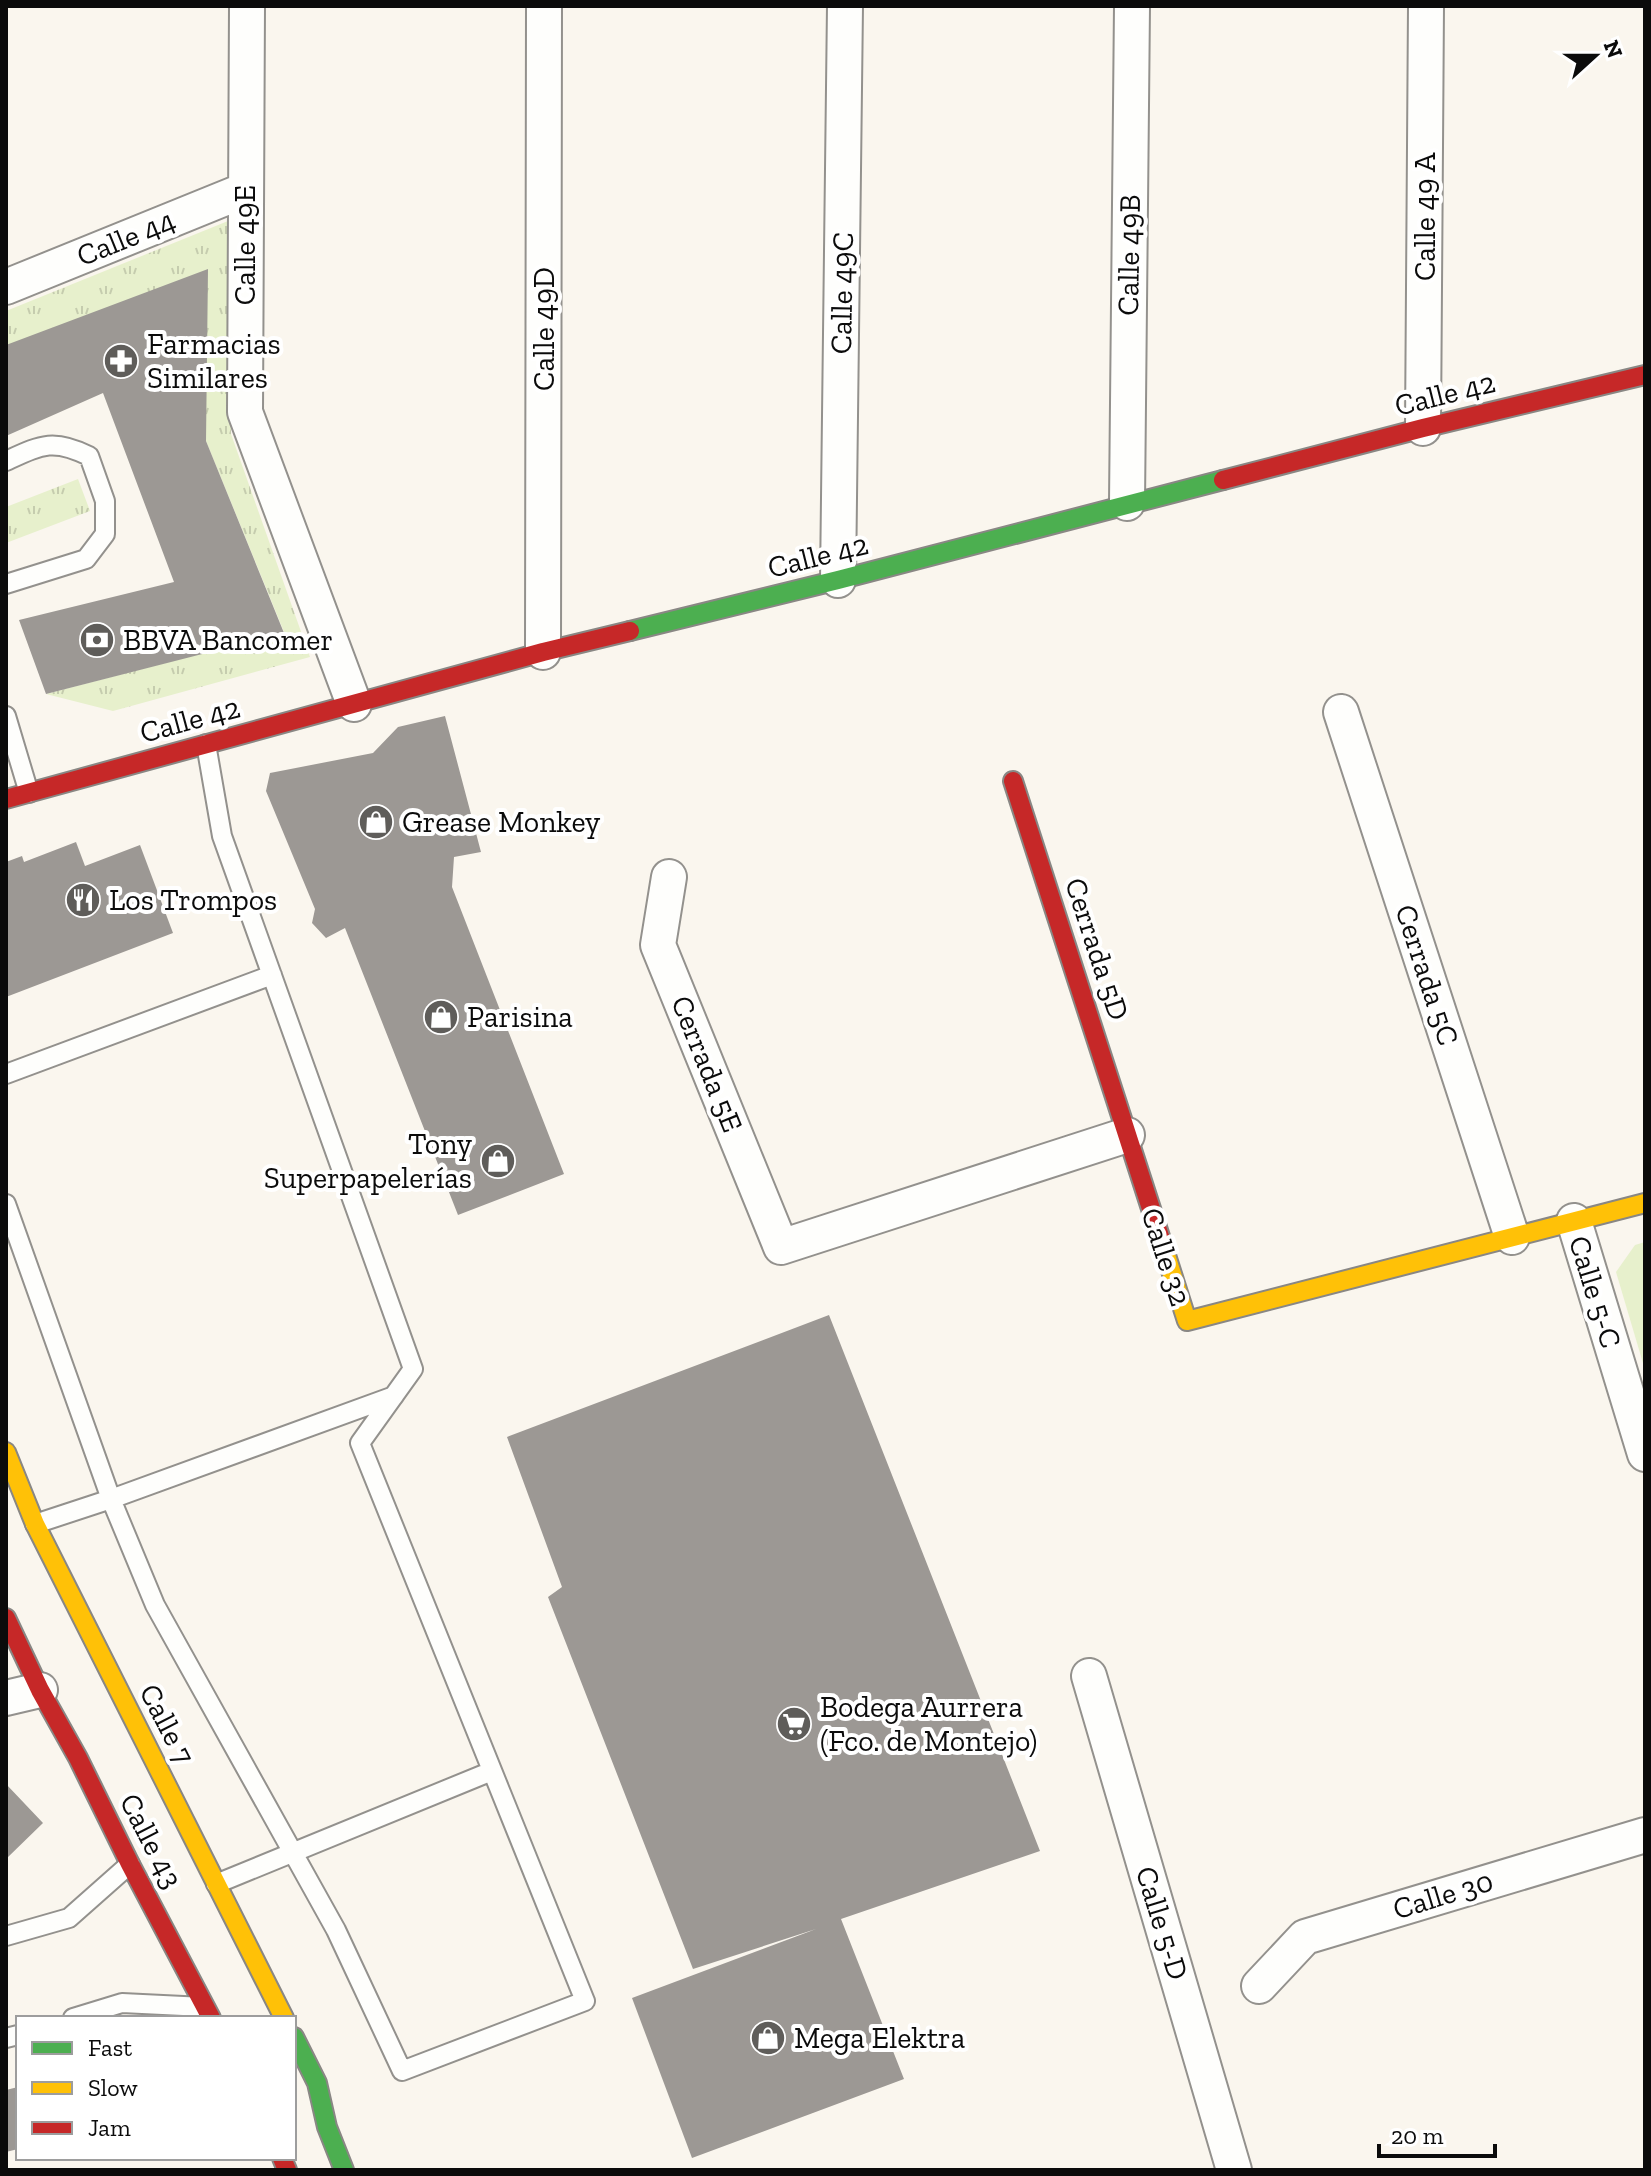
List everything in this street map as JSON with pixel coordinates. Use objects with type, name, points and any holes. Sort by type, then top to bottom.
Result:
[{"type":"street","name":"Calle 49E","points":[[247,6],[245,412],[354,704]]},
{"type":"street","name":"Calle 49D","points":[[543,652],[544,6]]},
{"type":"street","name":"Calle 49C","points":[[838,580],[845,6]]},
{"type":"street","name":"Calle 49B","points":[[1127,503],[1132,6]]},
{"type":"street","name":"Calle 49 A","points":[[1423,428],[1426,6]]},
{"type":"street","name":"Calle 44","points":[[6,287],[245,190]]},
{"type":"street","name":"Calle 42","points":[[6,799],[543,652],[838,580],[1423,428],[1645,375]]},
{"type":"street","name":"Cerrada 5C","points":[[1341,712],[1512,1237]]},
{"type":"street","name":"Cerrada 5D","points":[[1013,781],[1127,1135]]},
{"type":"street","name":"Cerrada 5E","points":[[669,877],[658,945],[781,1247],[1127,1135]]},
{"type":"street","name":"Calle 32","points":[[1127,1135],[1187,1321],[1645,1203]]},
{"type":"street","name":"Calle 5-C","points":[[1574,1221],[1645,1454]]},
{"type":"street","name":"Calle 7","points":[[6,1452],[28,1526],[210,1887],[283,2016]]},
{"type":"street","name":"Calle 43","points":[[6,1618],[130,1864],[162,1908],[208,2013]]},
{"type":"street","name":"Calle 5-D","points":[[1089,1676],[1234,2170]]},
{"type":"street","points":[[6,1698],[40,1690]]},
{"type":"street","name":"Calle 30","points":[[1259,1986],[1305,1937],[1645,1835]]},
{"type":"street","points":[[296,2041],[317,2083],[327,2127],[344,2170]]},
{"type":"lane","points":[[6,461],[40,445],[68,446],[89,456],[105,501],[105,534],[86,559],[6,584]]},
{"type":"lane","points":[[6,716],[29,793]]},
{"type":"lane","points":[[6,1204],[111,1499],[155,1605],[336,1930],[402,2071],[585,2001],[360,1443],[413,1369],[222,836],[206,744]]},
{"type":"lane","points":[[6,1074],[272,975]]},
{"type":"lane","points":[[28,1526],[394,1396]]},
{"type":"lane","points":[[210,1887],[492,1771]]},
{"type":"lane","points":[[6,1936],[69,1918],[130,1864]]},
{"type":"lane","points":[[80,2016],[122,2003],[208,2013]]},
{"type":"green space","points":[[228,221],[231,434],[310,657],[113,711],[46,694],[284,632],[206,441],[6,345],[6,311]]},
{"type":"green space","points":[[78,479],[90,511],[6,543],[6,507]]},
{"type":"green space","points":[[1645,1242],[1645,1370],[1616,1272],[1635,1245]]},
{"type":"building","points":[[208,269],[206,441],[284,633],[46,694],[19,620],[174,582],[103,393],[6,436],[6,345]]},
{"type":"building","points":[[445,716],[481,852],[454,857],[452,887],[564,1174],[458,1215],[345,928],[326,938],[312,923],[315,909],[266,791],[270,773],[373,753],[398,727]]},
{"type":"building","name":"Los Trompos","points":[[76,842],[85,866],[140,845],[173,933],[6,997],[6,862],[22,856],[24,862]]},
{"type":"building","name":"Bodega Aurrera (Fco. de Montejo)","points":[[829,1315],[1040,1851],[841,1919],[904,2079],[692,2158],[632,1998],[816,1929],[693,1969],[548,1597],[562,1587],[507,1437]]},
{"type":"building","points":[[6,1784],[43,1823],[6,1859]]},
{"type":"building","points":[[16,2088],[16,2150],[6,2152],[6,2090]]},
{"type":"traffic: fast","points":[[630,631],[1223,480]]},
{"type":"traffic: fast","points":[[296,2041],[317,2083],[327,2127],[344,2170]]},
{"type":"traffic: slow","points":[[1164,1249],[1187,1321],[1645,1203]]},
{"type":"traffic: slow","points":[[6,1452],[35,1524],[283,2016]]},
{"type":"traffic: jam","points":[[1223,480],[1645,375]]},
{"type":"traffic: jam","points":[[6,799],[630,631]]},
{"type":"traffic: jam","points":[[1013,781],[1164,1249]]},
{"type":"traffic: jam","points":[[6,1618],[40,1690],[210,2016]]},
{"type":"traffic: jam","points":[[283,2160],[287,2170]]},
{"type":"place","name":"Farmacias Similares","points":[[121,361]]},
{"type":"place","name":"BBVA Bancomer","points":[[97,640]]},
{"type":"place","name":"Grease Monkey","points":[[376,822]]},
{"type":"place","name":"Los Trompos","points":[[83,900]]},
{"type":"place","name":"Parisina","points":[[441,1017]]},
{"type":"place","name":"Tony Superpapelerías","points":[[498,1161]]},
{"type":"place","name":"Bodega Aurrera (Fco. de Montejo)","points":[[794,1724]]},
{"type":"place","name":"Mega Elektra","points":[[768,2038]]}]
